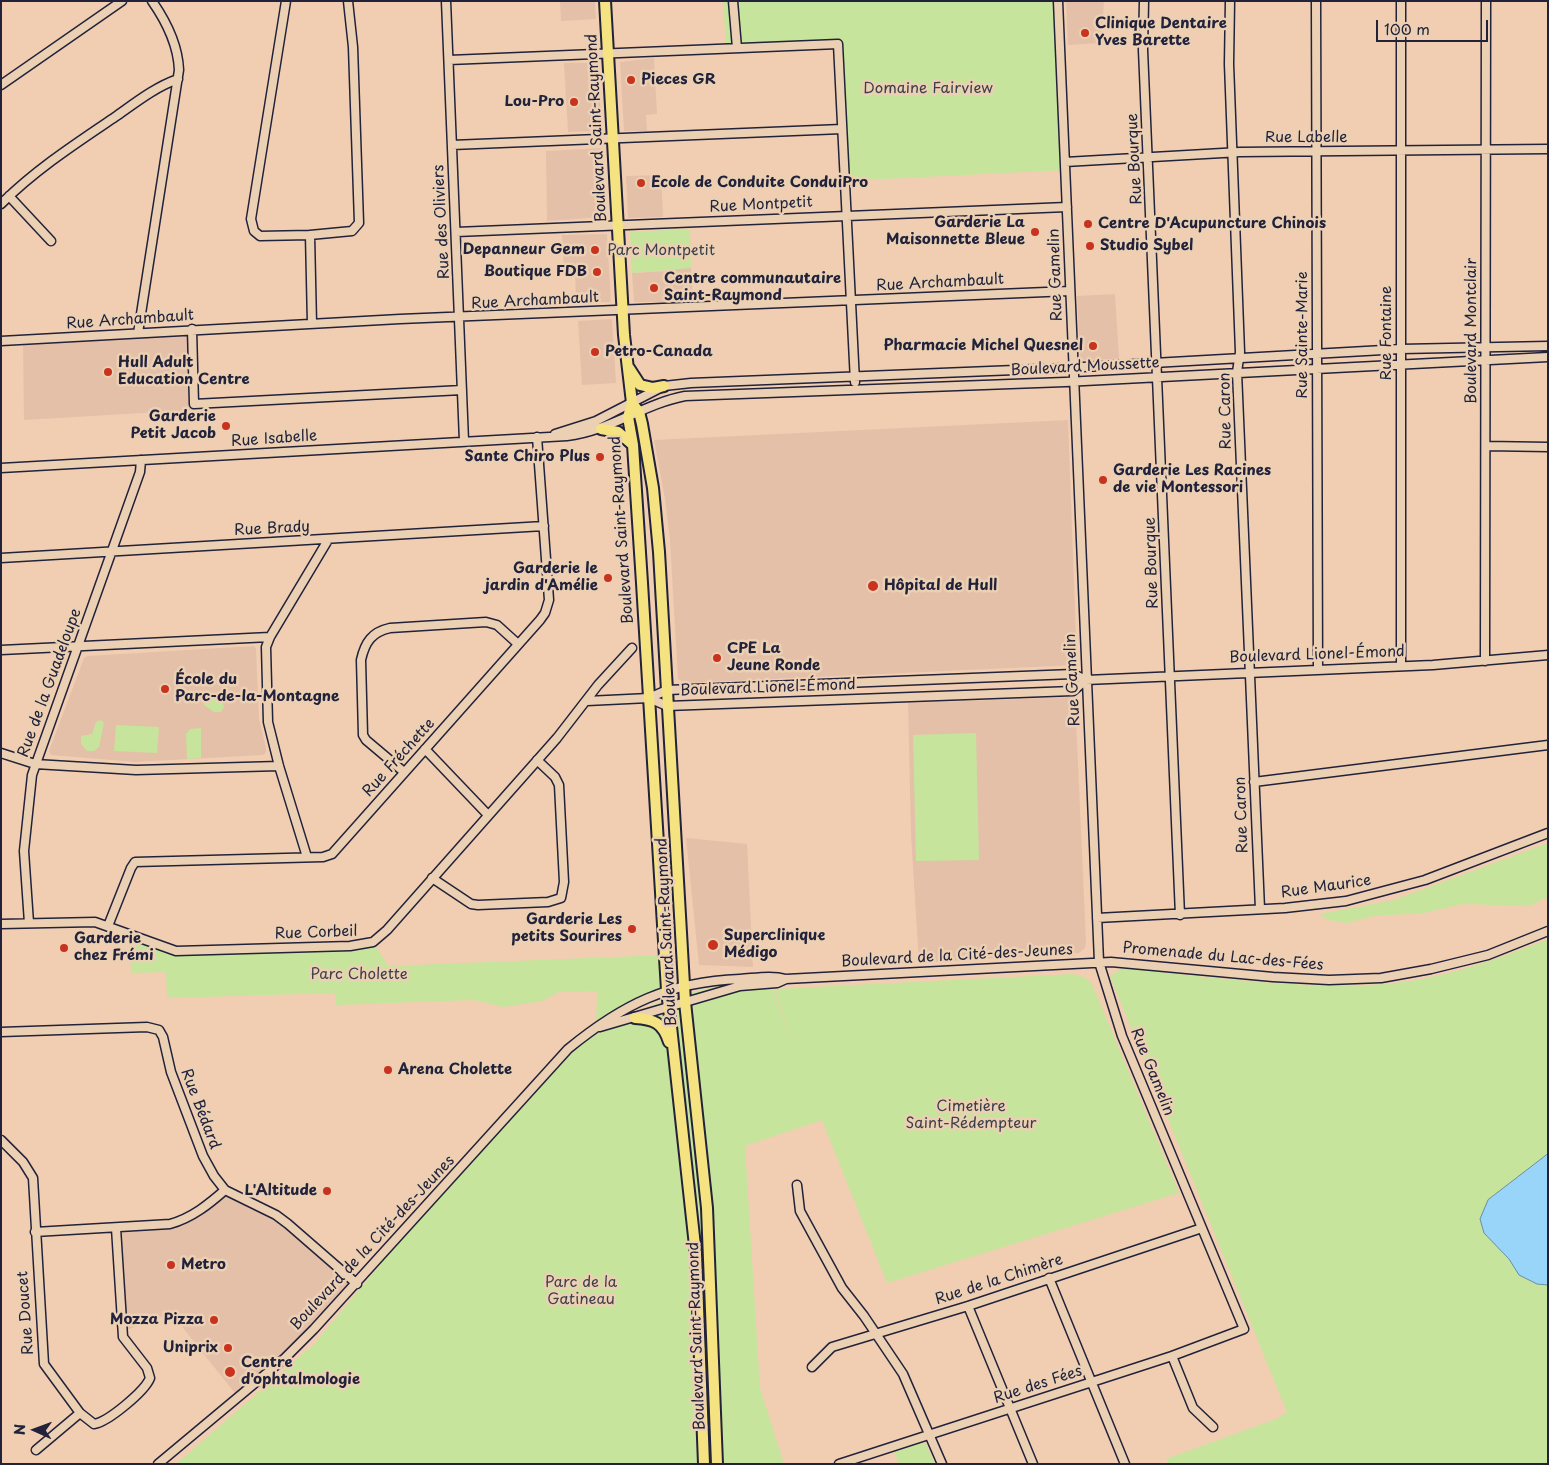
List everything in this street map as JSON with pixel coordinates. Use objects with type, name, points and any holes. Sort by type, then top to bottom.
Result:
[{"type":"main road","name":"Boulevard Saint-Raymond","points":[[606,1],[623,311],[632,403],[628,417],[633,445],[667,990],[696,1246],[704,1464]]},
{"type":"main road","points":[[628,365],[640,385],[653,388],[664,386]]},
{"type":"main road","name":"Boulevard Saint-Raymond","points":[[632,403],[639,412],[656,518],[685,1002],[707,1208],[716,1464]]},
{"type":"main road","points":[[601,429],[618,432],[633,445]]},
{"type":"main road","points":[[635,1018],[652,1020],[661,1025],[674,1056]]},
{"type":"street","points":[[1,85],[122,1]]},
{"type":"street","points":[[138,333],[179,63],[167,24],[152,1]]},
{"type":"street","points":[[286,1],[251,219],[254,231],[260,236],[310,235],[352,231],[359,224],[353,47],[348,1]]},
{"type":"street","name":"Rue des Oliviers","points":[[446,1],[464,440]]},
{"type":"street","points":[[734,1],[737,48]]},
{"type":"street","name":"Rue Gamelin","points":[[1058,1],[1099,962],[1122,1036],[1244,1329]]},
{"type":"street","name":"Rue Bourque","points":[[1144,1],[1148,157],[1180,914]]},
{"type":"street","name":"Rue Caron","points":[[1230,1],[1229,64],[1234,153],[1240,357],[1237,372],[1260,909]]},
{"type":"street","name":"Rue Sainte-Marie","points":[[1316,1],[1318,670]]},
{"type":"street","name":"Rue Fontaine","points":[[1401,1],[1401,666]]},
{"type":"street","name":"Boulevard Montclair","points":[[1485,661],[1487,359],[1486,1]]},
{"type":"street","points":[[449,60],[838,44],[856,389]]},
{"type":"street","points":[[1,204],[40,169],[162,85],[178,79]]},
{"type":"street","points":[[452,146],[842,129]]},
{"type":"street","name":"Rue Labelle","points":[[1065,162],[1316,150],[1402,152],[1548,149]]},
{"type":"street","points":[[9,196],[51,241]]},
{"type":"street","name":"Rue Montpetit","points":[[456,232],[1067,207]]},
{"type":"street","points":[[310,235],[312,324]]},
{"type":"street","name":"Rue Archambault","points":[[1,341],[192,329],[1070,291]]},
{"type":"street","points":[[192,329],[194,404],[462,390]]},
{"type":"street","name":"Boulevard Moussette","points":[[632,403],[664,386],[690,383],[1073,367],[1401,349],[1548,346]]},
{"type":"street","name":"Boulevard Moussette","points":[[628,417],[668,399],[684,396],[1074,381],[1548,357]]},
{"type":"street","name":"Rue Isabelle","points":[[548,436],[596,420],[632,403]]},
{"type":"street","name":"Rue Isabelle","points":[[1,468],[464,440],[567,436],[601,429],[628,417]]},
{"type":"street","name":"Rue Fréchette","points":[[108,926],[135,862],[323,857],[335,852],[540,620],[547,606],[544,526],[537,437]]},
{"type":"street","points":[[1486,446],[1548,447]]},
{"type":"street","name":"Rue de la Guadeloupe","points":[[29,923],[24,843],[35,764],[140,472],[141,460]]},
{"type":"street","name":"Rue Brady","points":[[1,558],[544,526]]},
{"type":"street","points":[[308,857],[279,766],[267,713],[266,647],[328,540]]},
{"type":"street","points":[[404,772],[366,740],[363,735],[361,660],[372,635],[390,628],[486,622],[497,625],[518,644]]},
{"type":"street","points":[[1,650],[270,638]]},
{"type":"street","name":"Rue Corbeil","points":[[1,924],[88,921],[108,926],[176,951],[365,945],[373,942],[387,930],[537,760],[587,701],[598,685],[632,648]]},
{"type":"street","name":"Boulevard Lionel-Émond","points":[[649,698],[667,690],[1073,674],[1086,680],[1401,666],[1548,655]]},
{"type":"street","name":"Boulevard Lionel-Émond","points":[[649,698],[668,706],[1073,691],[1086,680]]},
{"type":"street","points":[[587,701],[649,698]]},
{"type":"street","points":[[1254,782],[1548,745]]},
{"type":"street","points":[[425,749],[488,815]]},
{"type":"street","points":[[1,752],[35,764],[145,770],[279,766]]},
{"type":"street","points":[[432,878],[471,904],[478,906],[548,902],[561,898],[564,882],[559,785],[555,777],[537,760]]},
{"type":"street","name":"Rue Maurice","points":[[1097,918],[1260,909],[1346,901],[1405,886],[1548,833]]},
{"type":"street","name":"Promenade du Lac-des-Fées","points":[[1099,962],[1273,978],[1329,980],[1381,978],[1431,970],[1488,955],[1548,931]]},
{"type":"street","name":"Boulevard de la Cité-des-Jeunes","points":[[158,1464],[285,1358],[357,1284],[568,1049],[624,1008],[667,990],[728,979],[777,977],[786,979],[1099,962]]},
{"type":"street","name":"Boulevard de la Cité-des-Jeunes","points":[[596,1028],[740,986],[777,983],[786,979]]},
{"type":"street","name":"Rue Bédard","points":[[1,1032],[147,1027],[159,1030],[163,1037],[171,1072],[203,1156],[214,1176],[225,1190],[282,1220],[357,1284]]},
{"type":"street","name":"Rue Doucet","points":[[1,1140],[23,1162],[33,1178],[44,1364],[80,1413],[94,1424],[101,1423],[145,1388],[150,1378],[150,1373],[125,1341],[122,1332],[116,1228]]},
{"type":"street","points":[[797,1185],[800,1211],[842,1288],[904,1374],[942,1464]]},
{"type":"street","points":[[36,1232],[158,1226],[182,1221],[225,1190]]},
{"type":"street","name":"Rue de la Chimère","points":[[812,1367],[832,1347],[968,1306],[1202,1228]]},
{"type":"street","points":[[1049,1278],[1125,1464]]},
{"type":"street","points":[[968,1306],[1033,1464]]},
{"type":"street","name":"Rue des Fées","points":[[839,1464],[1172,1356],[1244,1329]]},
{"type":"street","points":[[1172,1356],[1193,1408],[1213,1427]]},
{"type":"street","points":[[36,1450],[80,1413]]},
{"type":"shaded area","points":[[560,1],[595,1],[596,19],[561,21]]},
{"type":"shaded area","points":[[1066,1],[1104,1],[1101,43],[1068,45]]},
{"type":"shaded area","points":[[654,58],[657,114],[646,115],[647,131],[624,131],[620,62]]},
{"type":"shaded area","points":[[564,63],[599,63],[601,131],[568,132]]},
{"type":"shaded area","points":[[602,148],[606,217],[547,221],[546,151]]},
{"type":"shaded area","points":[[661,175],[663,217],[628,218],[626,176]]},
{"type":"shaded area","points":[[607,234],[611,302],[576,303],[575,267],[564,267],[562,235]]},
{"type":"shaded area","points":[[675,268],[691,268],[693,302],[634,302],[632,273],[669,271]]},
{"type":"shaded area","points":[[1115,294],[1119,359],[1084,360],[1080,356],[1077,296]]},
{"type":"shaded area","points":[[612,319],[616,383],[582,385],[578,321]]},
{"type":"shaded area","name":"Hull Adult Education Centre","points":[[192,329],[194,410],[24,420],[23,340]]},
{"type":"shaded area","name":"Hôpital de Hull","points":[[1068,420],[1077,665],[686,683],[678,679],[670,540],[665,499],[654,440]]},
{"type":"shaded area","name":"École du Parc-de-la-Montagne","points":[[254,646],[256,648],[259,719],[266,748],[266,752],[263,755],[135,762],[51,755],[49,751],[84,658],[87,656]]},
{"type":"shaded area","points":[[1075,697],[1085,948],[1079,953],[919,963],[911,835],[908,703]]},
{"type":"shaded area","points":[[686,838],[747,844],[753,967],[699,965]]},
{"type":"shaded area","points":[[225,1190],[276,1215],[357,1284],[314,1329],[238,1397],[171,1313],[122,1332],[116,1228],[170,1224]]},
{"type":"green space","name":"Domaine Fairview","points":[[723,1],[1058,1],[1065,170],[845,181],[838,44],[726,48]]},
{"type":"green space","name":"Parc Montpetit","points":[[690,229],[691,268],[632,273],[630,232]]},
{"type":"green space","points":[[207,694],[220,699],[224,707],[221,712],[214,712],[204,705],[203,697]]},
{"type":"green space","points":[[101,720],[104,723],[99,747],[94,751],[87,751],[81,744],[81,736],[92,734],[96,722]]},
{"type":"green space","points":[[116,725],[159,727],[157,753],[114,751]]},
{"type":"green space","points":[[201,728],[201,758],[187,759],[186,734],[190,729]]},
{"type":"green space","points":[[976,733],[979,860],[916,861],[913,735]]},
{"type":"green space","points":[[1548,843],[1548,897],[1529,906],[1463,904],[1424,913],[1374,916],[1347,923],[1328,920],[1320,914],[1394,900]]},
{"type":"green space","name":"Parc de la Gatineau","points":[[130,934],[166,948],[373,942],[388,966],[665,955],[667,990],[598,1028],[669,998],[736,982],[768,977],[798,1055],[774,989],[1073,974],[1086,978],[1092,984],[1179,1193],[887,1283],[822,1120],[745,1146],[760,1388],[784,1464],[176,1464],[314,1344],[525,1090],[596,1029],[597,991],[559,992],[542,1001],[504,1007],[474,1000],[336,1005],[335,993],[167,998],[166,972],[131,973]]},
{"type":"green space","points":[[1548,939],[1548,1464],[1168,1464],[1166,1459],[1276,1419],[1287,1412],[1110,976],[1122,968],[1286,984],[1384,984],[1447,974]]},
{"type":"green space","points":[[922,1443],[926,1444],[935,1464],[899,1464],[894,1452]]},
{"type":"water","points":[[1548,1154],[1548,1285],[1537,1284],[1519,1275],[1509,1259],[1484,1233],[1480,1219],[1488,1200]]},
{"type":"place","name":"Clinique Dentaire Yves Barette","points":[[1085,33]]},
{"type":"place","name":"Pieces GR","points":[[631,80]]},
{"type":"place","name":"Lou-Pro","points":[[574,102]]},
{"type":"place","name":"Ecole de Conduite ConduiPro","points":[[641,183]]},
{"type":"place","name":"Centre D'Acupuncture Chinois","points":[[1088,224]]},
{"type":"place","name":"Garderie La Maisonnette Bleue","points":[[1035,232]]},
{"type":"place","name":"Studio Sybel","points":[[1090,246]]},
{"type":"place","name":"Depanneur Gem","points":[[595,250]]},
{"type":"place","name":"Boutique FDB","points":[[597,272]]},
{"type":"place","name":"Centre communautaire Saint-Raymond","points":[[654,288]]},
{"type":"place","name":"Pharmacie Michel Quesnel","points":[[1093,346]]},
{"type":"place","name":"Petro-Canada","points":[[595,352]]},
{"type":"place","name":"Hull Adult Education Centre","points":[[108,372]]},
{"type":"place","name":"Garderie Petit Jacob","points":[[226,426]]},
{"type":"place","name":"Sante Chiro Plus","points":[[600,457]]},
{"type":"place","name":"Garderie Les Racines de vie Montessori","points":[[1103,480]]},
{"type":"place","name":"Garderie le jardin d'Amélie","points":[[608,578]]},
{"type":"place","name":"Hôpital de Hull","points":[[873,586]]},
{"type":"place","name":"CPE La Jeune Ronde","points":[[717,658]]},
{"type":"place","name":"École du Parc-de-la-Montagne","points":[[165,689]]},
{"type":"place","name":"Garderie Les petits Sourires","points":[[632,929]]},
{"type":"place","name":"Superclinique Médigo","points":[[713,945]]},
{"type":"place","name":"Garderie chez Frémi","points":[[64,948]]},
{"type":"place","name":"Arena Cholette","points":[[388,1070]]},
{"type":"place","name":"L'Altitude","points":[[327,1191]]},
{"type":"place","name":"Metro","points":[[171,1265]]},
{"type":"place","name":"Mozza Pizza","points":[[214,1320]]},
{"type":"place","name":"Uniprix","points":[[228,1348]]},
{"type":"place","name":"Centre d'ophtalmologie","points":[[230,1372]]},
{"type":"park label","name":"Parc Cholette","points":[[359,975]]},
{"type":"park label","name":"Cimetière Saint-Rédempteur","points":[[971,1116]]}]
